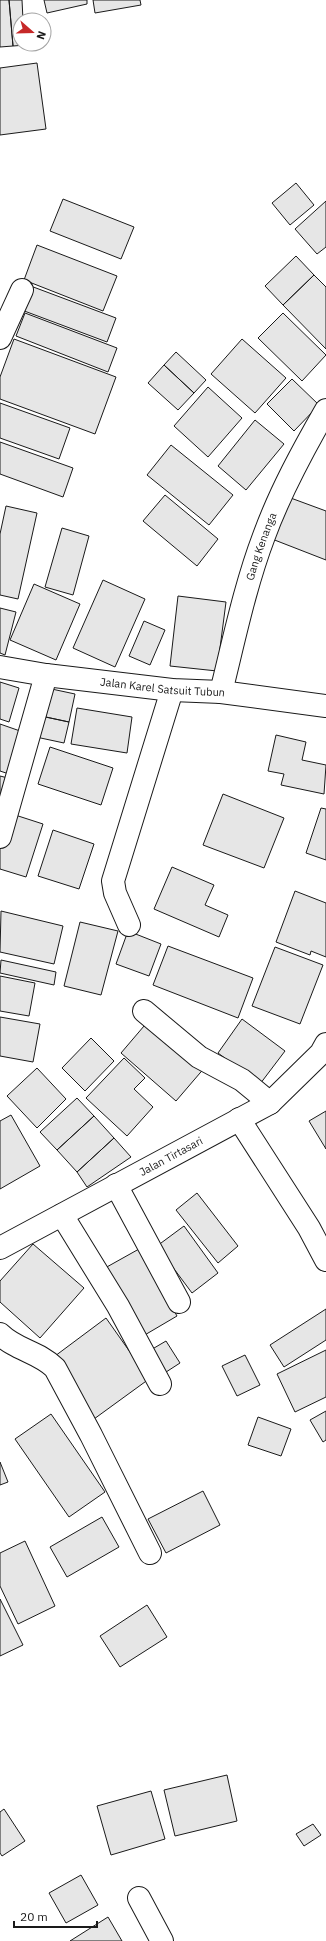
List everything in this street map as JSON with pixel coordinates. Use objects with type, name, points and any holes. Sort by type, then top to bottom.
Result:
[{"type":"street","points":[[0,338],[22,290]]},
{"type":"street","name":"Gang Kenanga","points":[[220,692],[236,630],[264,538],[280,497],[326,410]]},
{"type":"street","name":"Jalan Karel Satsuit Tubun","points":[[0,667],[46,675],[172,690],[220,692],[326,706]]},
{"type":"street","points":[[0,836],[46,675]]},
{"type":"street","points":[[128,924],[115,894],[113,881],[172,690]]},
{"type":"street","points":[[144,1011],[199,1057],[242,1080],[270,1103]]},
{"type":"street","name":"Jalan Tirtasari","points":[[0,1248],[239,1118],[270,1103],[324,1051]]},
{"type":"street","points":[[239,1118],[309,1228],[326,1260]]},
{"type":"street","points":[[116,1186],[179,1302]]},
{"type":"street","points":[[62,1215],[118,1306],[160,1384]]},
{"type":"street","points":[[0,1334],[9,1343],[48,1362],[55,1368],[92,1435],[150,1553]]},
{"type":"street","points":[[139,1898],[162,1941]]},
{"type":"building","points":[[0,0],[9,0],[12,46],[0,47]]},
{"type":"building","points":[[9,0],[22,0],[23,12],[12,12],[12,34]]},
{"type":"building","points":[[44,0],[87,0],[87,4],[47,12]]},
{"type":"building","points":[[93,0],[140,0],[141,5],[95,13]]},
{"type":"building","points":[[37,63],[46,129],[0,135],[0,68]]},
{"type":"building","points":[[296,183],[314,205],[290,225],[272,203]]},
{"type":"building","points":[[63,199],[134,227],[121,259],[50,231]]},
{"type":"building","points":[[326,201],[326,247],[317,254],[295,229]]},
{"type":"building","points":[[37,245],[117,276],[103,311],[24,280]]},
{"type":"building","points":[[296,256],[314,275],[283,305],[265,286]]},
{"type":"building","points":[[314,275],[326,287],[326,349],[283,305]]},
{"type":"building","points":[[28,285],[116,318],[107,342],[19,309]]},
{"type":"building","points":[[25,313],[117,348],[108,372],[16,336]]},
{"type":"building","points":[[283,313],[326,355],[302,381],[258,338]]},
{"type":"building","points":[[14,339],[116,377],[95,434],[0,399],[0,377]]},
{"type":"building","points":[[242,339],[286,378],[255,413],[211,374]]},
{"type":"building","points":[[176,352],[206,380],[194,393],[164,365]]},
{"type":"building","points":[[164,365],[194,393],[178,410],[148,383]]},
{"type":"building","points":[[292,379],[319,405],[294,431],[267,404]]},
{"type":"building","points":[[208,387],[242,418],[208,457],[174,426]]},
{"type":"building","points":[[0,403],[70,428],[59,459],[0,438]]},
{"type":"building","points":[[255,420],[284,444],[246,490],[218,466]]},
{"type":"building","points":[[0,442],[73,468],[63,497],[0,474]]},
{"type":"building","points":[[171,445],[233,495],[209,525],[147,475]]},
{"type":"building","points":[[165,495],[218,539],[197,566],[143,521]]},
{"type":"building","points":[[288,497],[326,511],[326,560],[272,539]]},
{"type":"building","points":[[6,506],[37,513],[18,599],[0,595],[0,534]]},
{"type":"building","points":[[62,528],[89,536],[73,595],[45,587]]},
{"type":"building","points":[[103,580],[145,599],[115,667],[73,648]]},
{"type":"building","points":[[34,584],[80,604],[56,660],[10,640]]},
{"type":"building","points":[[178,596],[226,602],[217,671],[170,666]]},
{"type":"building","points":[[0,608],[16,612],[5,655],[0,653]]},
{"type":"building","points":[[144,621],[165,630],[150,665],[129,656]]},
{"type":"building","points":[[0,682],[19,688],[9,722],[0,719]]},
{"type":"building","points":[[47,688],[75,694],[69,722],[41,716]]},
{"type":"building","points":[[77,708],[132,717],[127,753],[71,744]]},
{"type":"building","points":[[41,716],[69,722],[64,743],[36,737]]},
{"type":"building","points":[[0,724],[23,732],[9,774],[0,771]]},
{"type":"building","points":[[276,735],[306,742],[302,760],[326,765],[324,794],[281,785],[284,774],[268,771]]},
{"type":"building","points":[[50,747],[113,768],[101,805],[38,784]]},
{"type":"building","points":[[0,776],[8,778],[0,798]]},
{"type":"building","points":[[223,794],[284,818],[264,868],[203,845]]},
{"type":"building","points":[[321,808],[326,809],[326,860],[306,853]]},
{"type":"building","points":[[9,813],[43,824],[26,877],[0,869],[0,843]]},
{"type":"building","points":[[53,830],[94,844],[79,889],[38,876]]},
{"type":"building","points":[[172,867],[214,885],[205,905],[228,915],[219,937],[154,909]]},
{"type":"building","points":[[295,891],[326,903],[326,957],[311,951],[310,955],[276,942]]},
{"type":"building","points":[[1,911],[63,926],[54,964],[0,952]]},
{"type":"building","points":[[80,922],[118,931],[101,995],[64,986]]},
{"type":"building","points":[[128,931],[161,944],[149,976],[116,964]]},
{"type":"building","points":[[168,946],[253,978],[238,1018],[153,985]]},
{"type":"building","points":[[275,947],[323,965],[300,1024],[252,1006]]},
{"type":"building","points":[[1,960],[56,972],[54,985],[0,973]]},
{"type":"building","points":[[0,976],[35,983],[29,1016],[0,1011]]},
{"type":"building","points":[[0,1017],[40,1024],[33,1062],[0,1056]]},
{"type":"building","points":[[150,1019],[206,1066],[176,1101],[121,1053]]},
{"type":"building","points":[[242,1019],[285,1051],[260,1084],[218,1053]]},
{"type":"building","points":[[91,1038],[114,1061],[85,1091],[62,1068]]},
{"type":"building","points":[[124,1058],[145,1078],[134,1089],[153,1107],[127,1136],[86,1098]]},
{"type":"building","points":[[37,1068],[66,1099],[37,1128],[7,1096]]},
{"type":"building","points":[[77,1098],[94,1116],[57,1150],[40,1132]]},
{"type":"building","points":[[326,1111],[326,1149],[309,1121]]},
{"type":"building","points":[[11,1115],[40,1166],[0,1189],[0,1121]]},
{"type":"building","points":[[94,1116],[114,1138],[77,1172],[57,1150]]},
{"type":"building","points":[[114,1138],[131,1157],[87,1187],[77,1172]]},
{"type":"building","points":[[197,1193],[238,1246],[218,1263],[176,1210]]},
{"type":"building","points":[[184,1226],[218,1273],[192,1293],[157,1246]]},
{"type":"building","points":[[33,1244],[84,1288],[40,1338],[0,1302],[0,1281]]},
{"type":"building","points":[[139,1249],[177,1316],[143,1336],[105,1268]]},
{"type":"building","points":[[326,1309],[326,1340],[284,1367],[270,1345]]},
{"type":"building","points":[[106,1318],[149,1379],[94,1419],[51,1359]]},
{"type":"building","points":[[166,1341],[180,1363],[163,1374],[149,1351]]},
{"type":"building","points":[[326,1350],[326,1397],[295,1412],[277,1374]]},
{"type":"building","points":[[245,1355],[260,1385],[237,1396],[222,1366]]},
{"type":"building","points":[[326,1411],[326,1440],[323,1442],[310,1420]]},
{"type":"building","points":[[51,1414],[105,1492],[69,1517],[15,1439]]},
{"type":"building","points":[[258,1417],[291,1429],[281,1456],[248,1445]]},
{"type":"building","points":[[0,1462],[8,1482],[0,1485]]},
{"type":"building","points":[[203,1491],[220,1525],[166,1553],[148,1519]]},
{"type":"building","points":[[102,1517],[119,1547],[67,1577],[50,1547]]},
{"type":"building","points":[[25,1541],[55,1606],[18,1624],[0,1586],[0,1553]]},
{"type":"building","points":[[0,1599],[23,1645],[0,1656]]},
{"type":"building","points":[[147,1605],[167,1637],[120,1667],[100,1636]]},
{"type":"building","points":[[227,1775],[237,1821],[175,1836],[164,1790]]},
{"type":"building","points":[[151,1791],[165,1839],[111,1855],[97,1806]]},
{"type":"building","points":[[4,1809],[25,1841],[2,1856],[0,1853],[0,1812]]},
{"type":"building","points":[[313,1824],[321,1835],[304,1846],[296,1834]]},
{"type":"building","points":[[81,1875],[98,1905],[66,1923],[49,1893]]},
{"type":"building","points":[[108,1917],[122,1941],[70,1941]]}]
